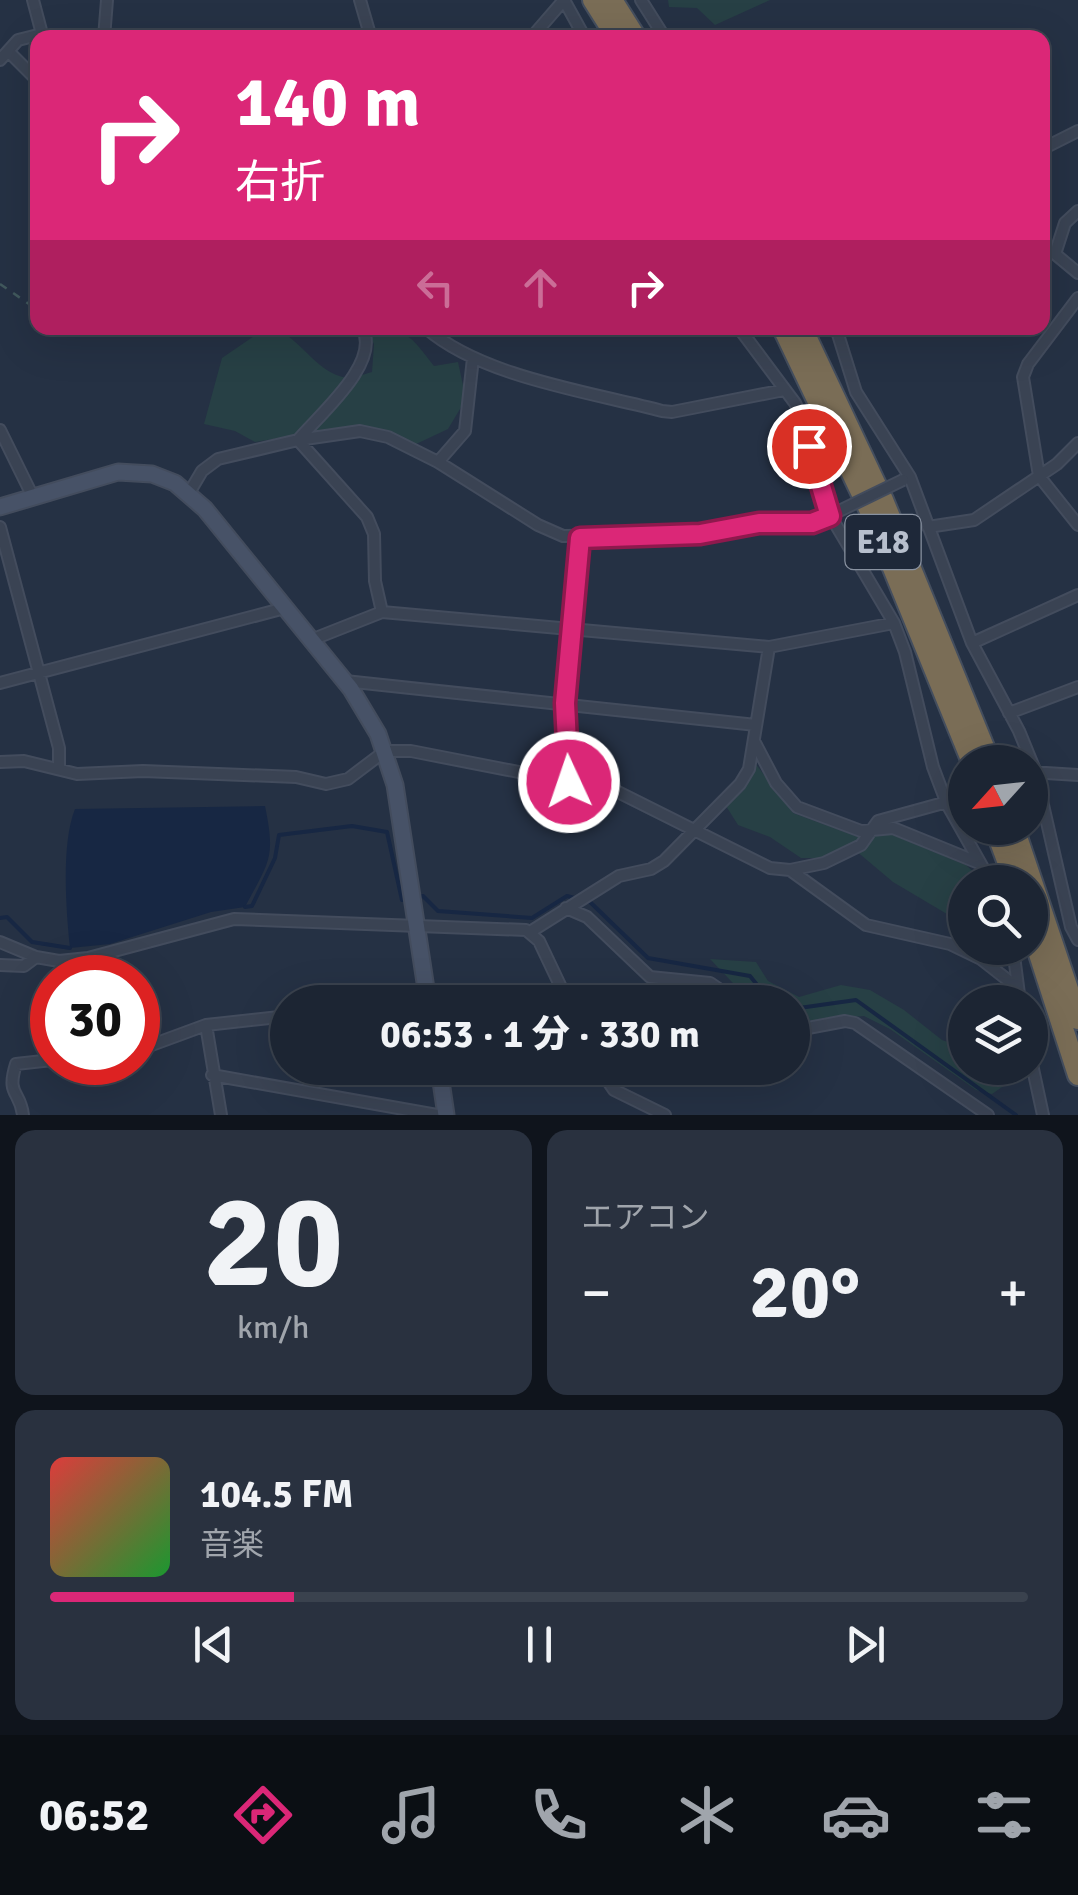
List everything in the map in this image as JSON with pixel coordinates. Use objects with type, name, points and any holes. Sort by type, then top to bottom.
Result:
[{"type":"highway","points":[[593,0],[612,30]]},
{"type":"highway","points":[[612,0],[631,30]]},
{"type":"highway","name":"E18","points":[[786,335],[875,523],[965,745]]},
{"type":"highway","name":"E18","points":[[805,335],[889,514],[983,745]]},
{"type":"highway","points":[[1020,845],[1078,1019]]},
{"type":"highway","points":[[1043,965],[1078,1074]]},
{"type":"street","points":[[33,0],[43,30]]},
{"type":"street","points":[[105,30],[107,0]]},
{"type":"street","points":[[360,0],[369,30]]},
{"type":"street","points":[[538,30],[564,0],[581,30]]},
{"type":"street","points":[[641,0],[660,30]]},
{"type":"street","points":[[30,38],[18,40],[4,56],[30,74]]},
{"type":"street","points":[[1050,145],[1078,131]]},
{"type":"street","points":[[1078,211],[1065,223],[1055,254],[1078,273]]},
{"type":"street","points":[[1078,298],[1028,364],[1023,377],[1039,476],[1078,524]]},
{"type":"street","points":[[298,440],[362,366],[368,346],[364,335]]},
{"type":"street","points":[[437,335],[496,368],[662,411],[784,390]]},
{"type":"street","points":[[744,335],[801,416],[833,514],[894,623],[906,652],[932,766],[948,801]]},
{"type":"street","points":[[838,335],[856,392],[906,479],[972,643],[1022,745]]},
{"type":"street","points":[[438,462],[465,431],[472,358]]},
{"type":"street","points":[[0,430],[32,497]]},
{"type":"street","points":[[190,492],[202,471],[218,459],[298,440],[360,431],[388,437],[438,462],[538,525],[563,536],[580,538],[700,534],[759,523],[812,523],[906,479]]},
{"type":"street","points":[[298,440],[368,516],[374,534],[375,581],[382,612]]},
{"type":"street","points":[[928,527],[974,520],[1039,476],[1078,443]]},
{"type":"street","points":[[0,507],[118,472],[152,474],[190,492],[369,717],[385,751],[394,785],[425,985]]},
{"type":"street","points":[[0,527],[60,748],[59,770]]},
{"type":"street","points":[[569,782],[565,703],[580,538]]},
{"type":"street","points":[[972,643],[1078,594]]},
{"type":"street","points":[[0,683],[285,608]]},
{"type":"street","points":[[311,640],[382,612],[770,648],[894,623]]},
{"type":"street","points":[[530,932],[619,876],[664,861],[740,784],[749,769],[770,648]]},
{"type":"street","points":[[344,681],[756,725]]},
{"type":"street","points":[[1008,712],[1078,687]]},
{"type":"street","points":[[754,741],[776,783],[797,807],[861,830],[893,828],[980,864]]},
{"type":"street","points":[[0,762],[24,761],[78,774],[143,771],[296,777],[336,783],[348,779],[385,751],[411,751],[616,791],[770,868],[790,870],[824,863],[861,845],[878,821],[948,803]]},
{"type":"street","points":[[1048,772],[1078,775]]},
{"type":"street","points":[[1048,833],[1071,927],[1078,940]]},
{"type":"street","points":[[970,845],[980,864]]},
{"type":"street","points":[[790,870],[866,924],[950,944],[982,959],[1014,985]]},
{"type":"street","points":[[569,906],[587,917],[650,976],[713,985]]},
{"type":"street","points":[[99,955],[234,919],[515,929],[530,932],[539,941],[560,985]]},
{"type":"street","points":[[0,942],[31,955]]},
{"type":"street","points":[[0,965],[24,966],[30,962]]},
{"type":"street","points":[[160,1042],[206,1025],[270,1018]]},
{"type":"street","points":[[810,1027],[855,1023],[988,1115]]},
{"type":"street","points":[[206,1025],[221,1115]]},
{"type":"street","points":[[23,1115],[22,1103],[10,1082],[16,1064],[30,1062]]},
{"type":"street","points":[[212,1076],[437,1115]]},
{"type":"street","points":[[441,1085],[446,1115]]},
{"type":"street","points":[[611,1085],[665,1115]]},
{"type":"street","points":[[1036,1085],[1042,1115]]},
{"type":"path","points":[[0,284],[29,304]]},
{"type":"green space","points":[[668,0],[770,0],[715,25],[697,8],[669,7]]},
{"type":"green space","points":[[256,335],[286,335],[325,369],[348,378],[357,377],[372,372],[374,344],[370,335],[406,335],[434,366],[458,362],[466,399],[448,429],[414,445],[394,433],[357,426],[255,442],[235,431],[204,424],[222,358]]},
{"type":"green space","points":[[755,763],[793,813],[861,838],[883,831],[966,865],[948,865],[948,915],[893,882],[855,850],[829,858],[801,858],[770,837],[738,825],[726,806],[744,790]]},
{"type":"green space","points":[[710,959],[756,962],[768,981],[776,985],[735,985]]},
{"type":"green space","points":[[841,985],[870,990],[948,1042],[948,1070],[890,1029],[864,1016],[810,1021],[810,994]]},
{"type":"green space","points":[[969,1085],[1005,1085],[992,1094]]},
{"type":"water","points":[[265,806],[270,849],[245,907],[211,912],[110,944],[70,948],[66,858],[75,809]]},
{"type":"waterway","points":[[245,907],[252,906],[275,858],[279,835],[352,826],[387,832],[402,900],[408,899]]},
{"type":"waterway","points":[[417,897],[423,896],[438,911],[532,918],[567,896],[590,902],[648,958],[750,976],[757,985]]},
{"type":"waterway","points":[[0,918],[7,917],[32,942],[70,948]]},
{"type":"waterway","points":[[810,1006],[856,1000],[1016,1115]]},
{"type":"route","points":[[569,782],[565,703],[580,538],[700,534],[759,523],[812,523],[830,516],[809,446]]}]
